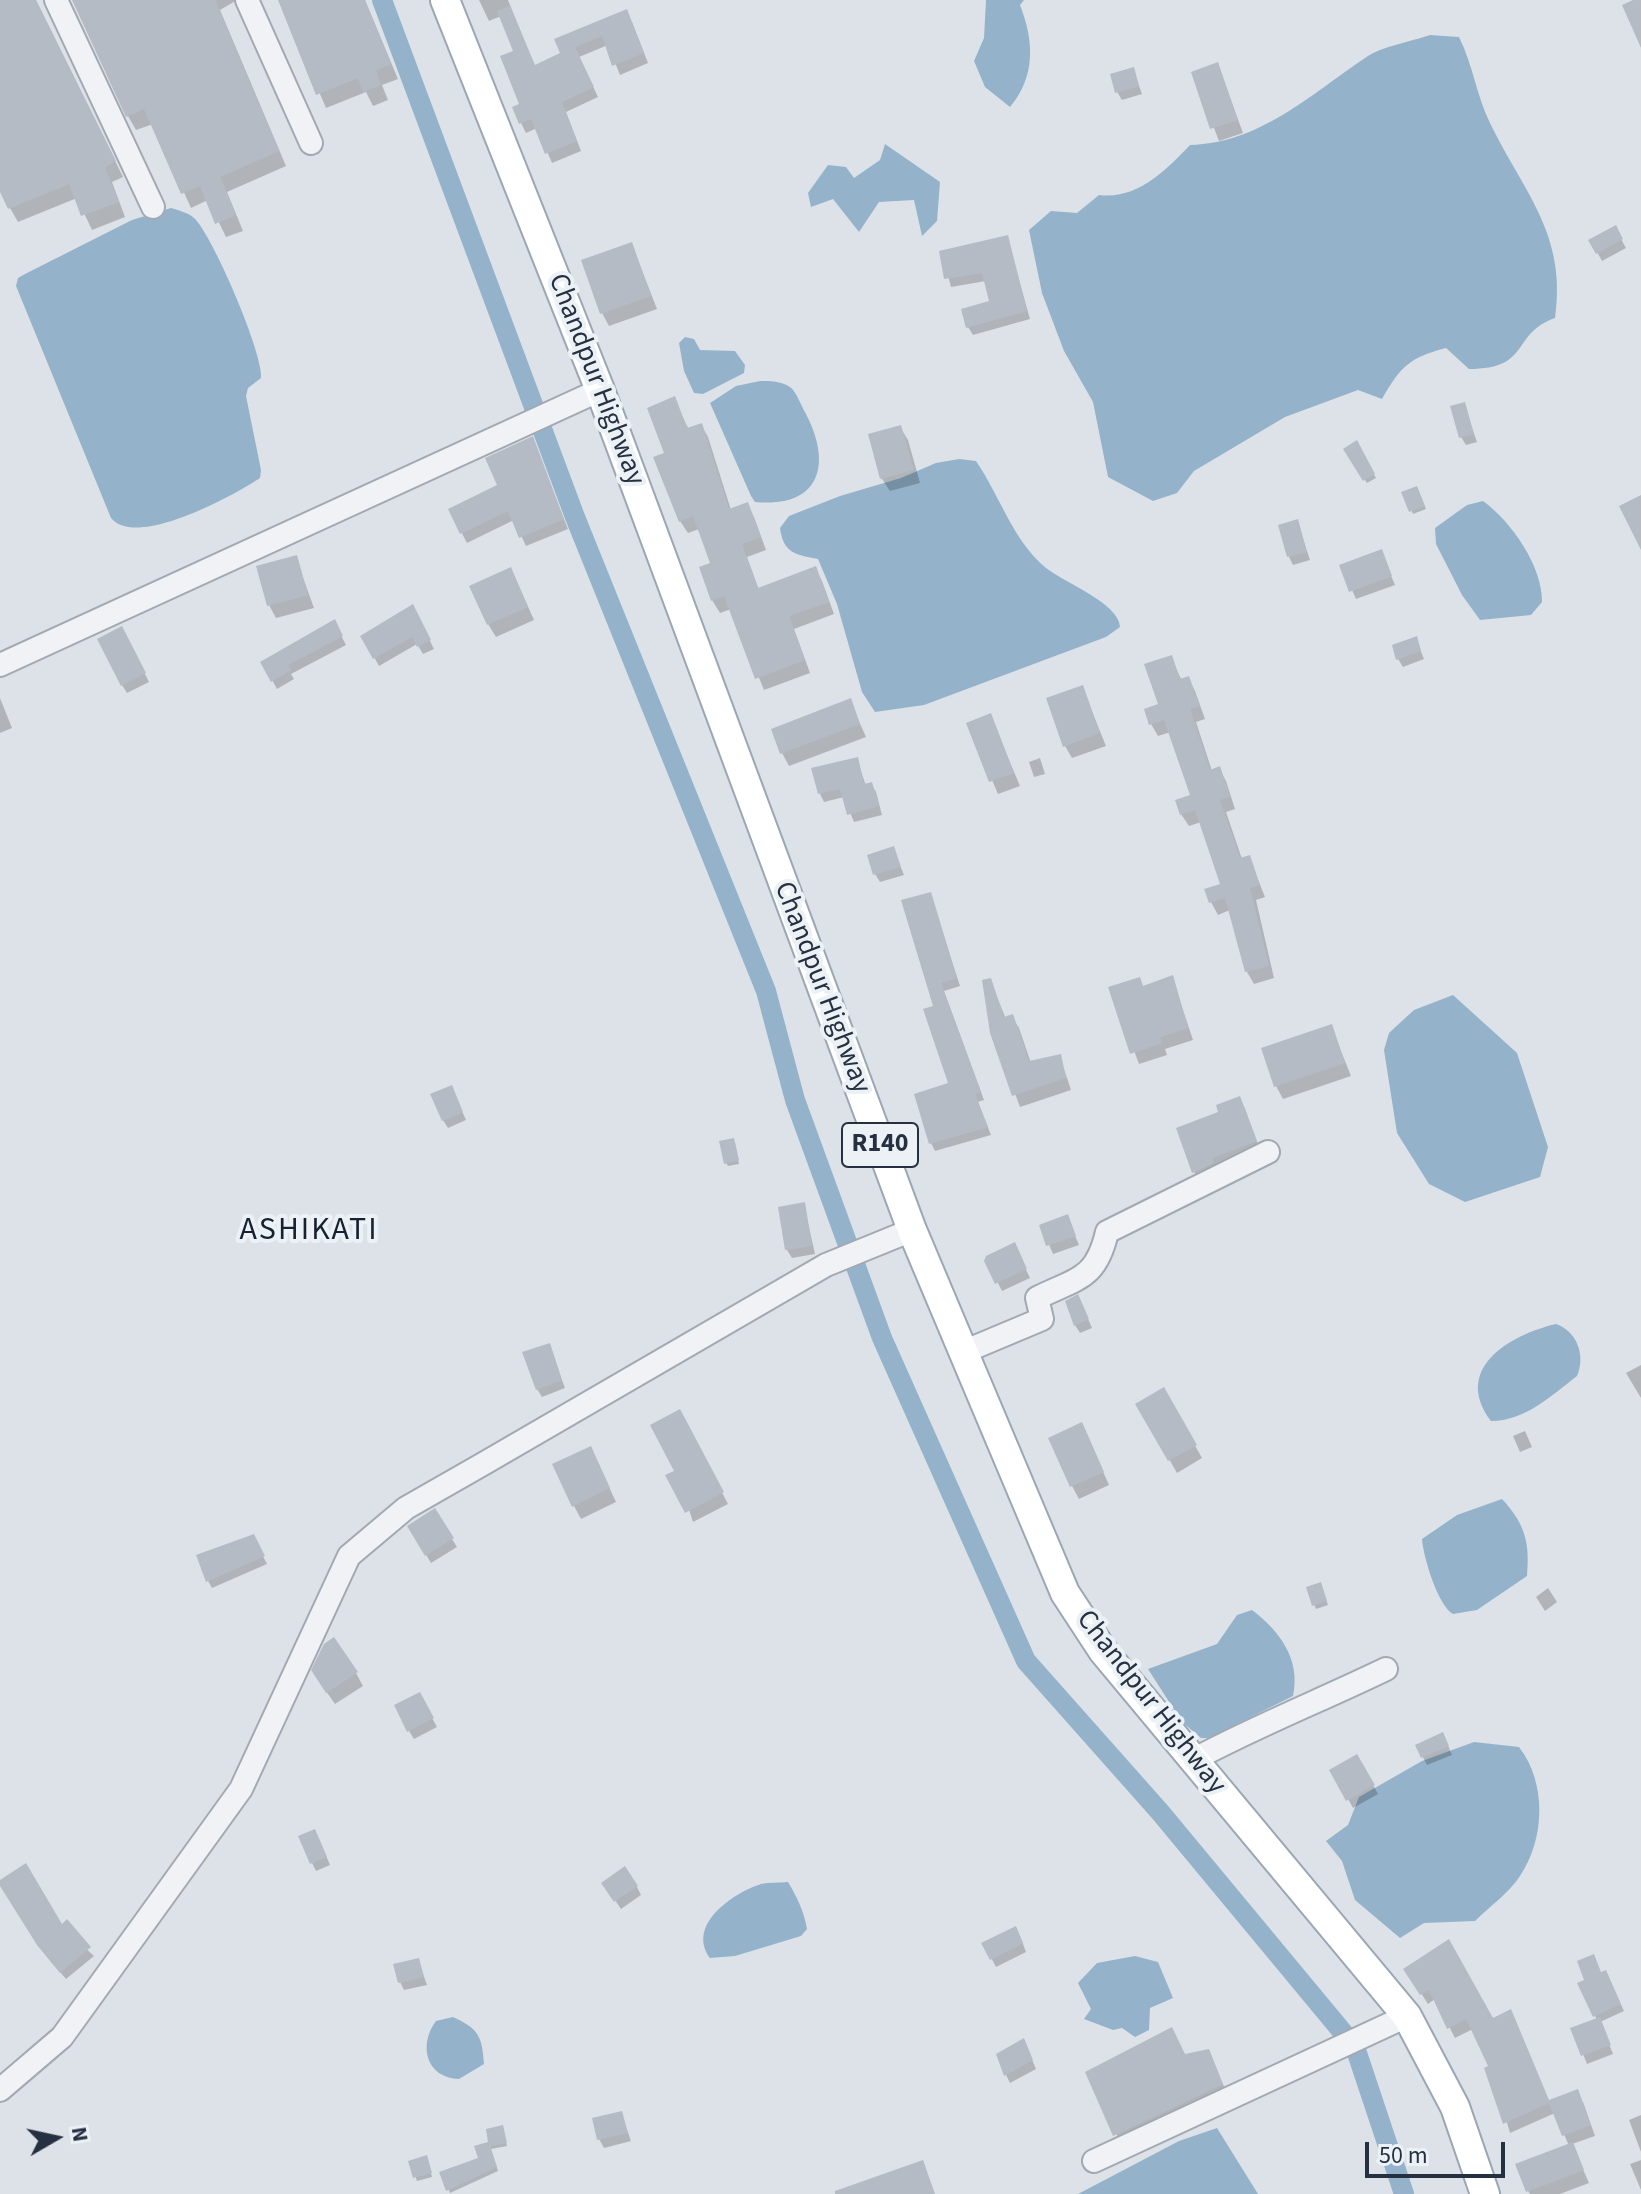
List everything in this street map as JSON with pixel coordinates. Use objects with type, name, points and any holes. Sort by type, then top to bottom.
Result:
[{"type":"main road","name":"Chandpur Highway","points":[[445,0],[600,390],[912,1230],[961,1353],[1065,1593],[1103,1651],[1398,2020],[1455,2107],[1485,2194]]},
{"type":"street","points":[[56,0],[153,207]]},
{"type":"street","points":[[247,0],[311,143]]},
{"type":"street","points":[[0,665],[600,390]]},
{"type":"street","points":[[961,1353],[1042,1319],[1037,1298],[1088,1273],[1101,1258],[1107,1232],[1268,1152]]},
{"type":"street","points":[[0,2090],[62,2037],[241,1789],[349,1556],[406,1508],[826,1265],[884,1244],[912,1230]]},
{"type":"street","points":[[1193,1760],[1247,1730],[1293,1713],[1386,1669]]},
{"type":"street","points":[[1094,2161],[1398,2020]]},
{"type":"water","points":[[986,0],[1024,0],[1020,5],[1028,32],[1030,58],[1024,83],[1010,107],[985,87],[974,61],[984,38]]},
{"type":"water","points":[[1430,35],[1459,37],[1490,123],[1540,215],[1555,262],[1555,318],[1531,333],[1512,357],[1503,363],[1469,369],[1446,348],[1407,365],[1382,399],[1358,390],[1285,417],[1194,471],[1177,493],[1153,501],[1108,477],[1093,402],[1064,351],[1042,293],[1029,230],[1051,211],[1077,213],[1099,195],[1126,193],[1138,188],[1161,173],[1190,145],[1239,136],[1262,126],[1372,54]]},
{"type":"water","points":[[885,144],[940,182],[937,221],[922,236],[914,200],[879,202],[859,232],[833,199],[811,207],[808,193],[828,165],[846,167],[854,178],[880,160]]},
{"type":"water","points":[[171,208],[192,216],[202,229],[246,321],[260,365],[261,378],[248,388],[246,396],[260,478],[185,516],[162,524],[123,526],[111,518],[16,286],[18,278],[25,274],[132,220]]},
{"type":"water","points":[[685,337],[694,339],[700,350],[735,351],[745,365],[744,373],[703,394],[694,393],[684,371],[679,343]]},
{"type":"water","points":[[760,381],[779,382],[792,389],[814,432],[818,450],[819,465],[815,479],[807,490],[794,498],[777,502],[755,502],[710,403],[736,386]]},
{"type":"water","points":[[959,459],[976,461],[1016,532],[1035,557],[1046,568],[1111,610],[1120,627],[1106,637],[924,705],[875,712],[862,692],[837,604],[818,559],[788,548],[780,528],[789,516],[840,496],[901,478],[936,463]]},
{"type":"water","points":[[1483,501],[1514,533],[1537,574],[1542,602],[1531,615],[1480,620],[1462,595],[1436,544],[1435,528],[1467,505]]},
{"type":"water","points":[[1453,995],[1517,1053],[1548,1147],[1540,1177],[1465,1202],[1429,1184],[1397,1133],[1384,1050],[1389,1033],[1414,1010]]},
{"type":"water","points":[[1556,1324],[1569,1332],[1578,1345],[1580,1368],[1577,1376],[1526,1412],[1491,1421],[1481,1402],[1478,1385],[1482,1370],[1504,1346],[1521,1336]]},
{"type":"water","points":[[1502,1499],[1524,1534],[1528,1553],[1527,1576],[1477,1610],[1453,1614],[1437,1591],[1422,1539],[1457,1515]]},
{"type":"water","points":[[1252,1610],[1271,1627],[1286,1647],[1294,1670],[1293,1696],[1209,1738],[1201,1738],[1182,1722],[1148,1669],[1217,1644],[1237,1615]]},
{"type":"water","points":[[1474,1742],[1519,1747],[1528,1761],[1538,1794],[1539,1811],[1538,1828],[1528,1861],[1510,1888],[1475,1921],[1424,1923],[1400,1938],[1355,1900],[1342,1861],[1326,1841],[1348,1825],[1359,1797],[1422,1761]]},
{"type":"water","points":[[788,1882],[806,1922],[807,1929],[801,1936],[735,1956],[710,1958],[704,1946],[704,1934],[716,1912],[750,1888],[764,1883]]},
{"type":"water","points":[[1135,1956],[1158,1962],[1173,1998],[1150,2008],[1149,2030],[1135,2037],[1122,2028],[1113,2030],[1084,2019],[1091,2009],[1078,1983],[1097,1963]]},
{"type":"water","points":[[453,2017],[478,2034],[484,2064],[459,2079],[439,2073],[432,2067],[427,2050],[430,2030],[436,2021]]},
{"type":"water","points":[[1217,2128],[1258,2194],[1078,2194],[1179,2141]]},
{"type":"building","points":[[0,0],[36,0],[116,161],[105,167],[119,202],[81,216],[69,184],[8,209],[0,192]]},
{"type":"building","points":[[72,0],[215,0],[279,151],[220,177],[236,215],[215,224],[200,186],[181,194],[144,109],[126,117]]},
{"type":"building","points":[[278,0],[365,0],[391,64],[376,70],[381,85],[363,92],[358,78],[316,95]]},
{"type":"building","points":[[1641,0],[1641,48],[1622,5]]},
{"type":"building","points":[[510,6],[535,65],[560,53],[554,39],[627,9],[644,53],[612,66],[602,36],[575,47],[594,87],[562,102],[577,141],[545,154],[531,119],[519,124],[512,107],[519,104],[500,56],[513,51],[497,11]]},
{"type":"building","points":[[1218,62],[1238,120],[1210,129],[1191,72]]},
{"type":"building","points":[[1134,67],[1139,86],[1115,93],[1110,74]]},
{"type":"building","points":[[1616,225],[1623,239],[1596,254],[1588,240]]},
{"type":"building","points":[[1008,235],[1027,311],[966,328],[961,309],[989,301],[982,273],[944,279],[939,251]]},
{"type":"building","points":[[632,242],[651,296],[600,314],[581,260]]},
{"type":"building","points":[[675,396],[687,428],[702,423],[729,509],[748,502],[761,537],[742,544],[758,588],[816,566],[829,602],[789,616],[805,660],[755,679],[724,596],[711,601],[699,567],[710,563],[693,516],[679,522],[653,457],[664,453],[647,408]]},
{"type":"building","points":[[1465,402],[1474,434],[1459,438],[1450,406]]},
{"type":"building","points":[[901,425],[914,470],[880,479],[868,434]]},
{"type":"building","points":[[533,436],[564,519],[519,538],[508,511],[460,534],[448,509],[497,485],[485,458]]},
{"type":"building","points":[[1357,440],[1375,474],[1363,481],[1343,449]]},
{"type":"building","points":[[1417,486],[1425,506],[1409,512],[1401,492]]},
{"type":"building","points":[[1641,495],[1641,550],[1619,506]]},
{"type":"building","points":[[1298,519],[1307,552],[1287,557],[1278,525]]},
{"type":"building","points":[[1382,549],[1392,576],[1349,592],[1339,565]]},
{"type":"building","points":[[297,555],[308,595],[267,606],[256,566]]},
{"type":"building","points":[[511,567],[528,607],[487,625],[469,586]]},
{"type":"building","points":[[413,604],[431,640],[417,647],[412,637],[373,659],[360,636]]},
{"type":"building","points":[[335,619],[343,636],[288,665],[291,670],[271,682],[260,662]]},
{"type":"building","points":[[122,626],[146,673],[121,686],[97,639]]},
{"type":"building","points":[[1417,636],[1421,651],[1396,660],[1392,645]]},
{"type":"building","points":[[1172,655],[1180,679],[1189,676],[1200,706],[1190,709],[1210,770],[1220,766],[1230,796],[1220,800],[1240,858],[1250,855],[1260,885],[1250,888],[1269,966],[1245,972],[1225,898],[1209,903],[1204,889],[1220,884],[1195,810],[1180,815],[1175,800],[1190,795],[1164,720],[1149,725],[1144,709],[1158,704],[1144,664]]},
{"type":"building","points":[[1083,685],[1100,733],[1063,747],[1046,698]]},
{"type":"building","points":[[851,698],[860,724],[780,754],[771,729]]},
{"type":"building","points":[[991,713],[1014,773],[989,782],[966,723]]},
{"type":"building","points":[[858,757],[864,784],[872,782],[879,806],[847,815],[840,789],[818,794],[811,768]]},
{"type":"building","points":[[894,846],[901,867],[873,875],[867,855]]},
{"type":"building","points":[[931,892],[957,978],[941,983],[981,1092],[975,1094],[988,1127],[929,1144],[914,1094],[948,1083],[923,1009],[933,1006],[901,900]]},
{"type":"building","points":[[1173,975],[1188,1028],[1160,1037],[1162,1043],[1130,1054],[1108,987],[1140,977],[1143,986]]},
{"type":"building","points":[[991,978],[1004,1017],[1013,1014],[1029,1061],[1061,1054],[1066,1078],[1012,1096],[990,1033],[982,980]]},
{"type":"building","points":[[1332,1024],[1345,1063],[1274,1087],[1261,1048]]},
{"type":"building","points":[[452,1085],[463,1112],[442,1121],[430,1094]]},
{"type":"building","points":[[1240,1096],[1257,1141],[1212,1158],[1214,1163],[1192,1173],[1176,1128],[1218,1112],[1216,1105]]},
{"type":"building","points":[[734,1138],[739,1160],[724,1164],[719,1141]]},
{"type":"building","points":[[805,1202],[812,1246],[785,1250],[778,1207]]},
{"type":"building","points":[[1068,1214],[1076,1236],[1046,1246],[1039,1225]]},
{"type":"building","points":[[1015,1242],[1027,1269],[995,1284],[984,1261],[986,1256]]},
{"type":"building","points":[[1078,1294],[1089,1319],[1074,1326],[1065,1301]]},
{"type":"building","points":[[550,1343],[562,1380],[536,1390],[522,1352]]},
{"type":"building","points":[[1164,1387],[1197,1445],[1168,1461],[1135,1404]]},
{"type":"building","points":[[680,1409],[724,1492],[685,1513],[665,1475],[674,1471],[650,1425]]},
{"type":"building","points":[[1082,1422],[1104,1472],[1070,1487],[1048,1438]]},
{"type":"building","points":[[591,1446],[610,1488],[572,1507],[552,1464]]},
{"type":"building","points":[[435,1508],[454,1538],[425,1556],[407,1526]]},
{"type":"building","points":[[254,1534],[265,1556],[206,1582],[196,1555]]},
{"type":"building","points":[[1321,1582],[1327,1601],[1312,1606],[1306,1587]]},
{"type":"building","points":[[334,1637],[358,1672],[326,1693],[311,1670],[324,1644]]},
{"type":"building","points":[[420,1692],[434,1718],[407,1732],[394,1705]]},
{"type":"building","points":[[1443,1732],[1449,1746],[1421,1758],[1415,1745]]},
{"type":"building","points":[[1357,1754],[1375,1785],[1346,1801],[1329,1770]]},
{"type":"building","points":[[315,1829],[327,1857],[310,1864],[298,1836]]},
{"type":"building","points":[[26,1863],[62,1924],[67,1919],[91,1947],[60,1973],[37,1945],[0,1886],[0,1880]]},
{"type":"building","points":[[625,1866],[638,1886],[614,1902],[601,1883]]},
{"type":"building","points":[[1016,1926],[1023,1943],[990,1960],[981,1943]]},
{"type":"building","points":[[1449,1939],[1493,2018],[1511,2009],[1549,2100],[1578,2089],[1591,2125],[1562,2136],[1549,2103],[1503,2124],[1484,2068],[1488,2066],[1466,2019],[1447,2029],[1429,1990],[1420,1995],[1403,1969]]},
{"type":"building","points":[[1594,1954],[1601,1972],[1606,1970],[1621,2004],[1593,2017],[1577,1983],[1584,1980],[1577,1961]]},
{"type":"building","points":[[419,1958],[424,1977],[398,1983],[393,1964]]},
{"type":"building","points":[[1600,2017],[1611,2045],[1581,2056],[1570,2028]]},
{"type":"building","points":[[1172,2027],[1185,2054],[1209,2049],[1223,2084],[1113,2136],[1085,2072]]},
{"type":"building","points":[[1024,2038],[1033,2060],[1004,2076],[996,2054]]},
{"type":"building","points":[[622,2111],[628,2133],[597,2140],[592,2118]]},
{"type":"building","points":[[503,2125],[507,2143],[490,2146],[497,2167],[446,2191],[439,2172],[478,2158],[474,2146],[488,2142],[486,2129]]},
{"type":"building","points":[[1573,2142],[1584,2170],[1526,2192],[1515,2164]]},
{"type":"building","points":[[427,2155],[432,2173],[413,2178],[408,2161]]},
{"type":"building","points":[[923,2160],[935,2194],[835,2194],[835,2191]]},
{"type":"waterway","points":[[382,0],[575,517],[766,991],[795,1100],[882,1338],[1026,1661],[1160,1812],[1355,2047],[1404,2194]]},
{"type":"district","name":"ASHIKATI","points":[[309,1232]]}]
